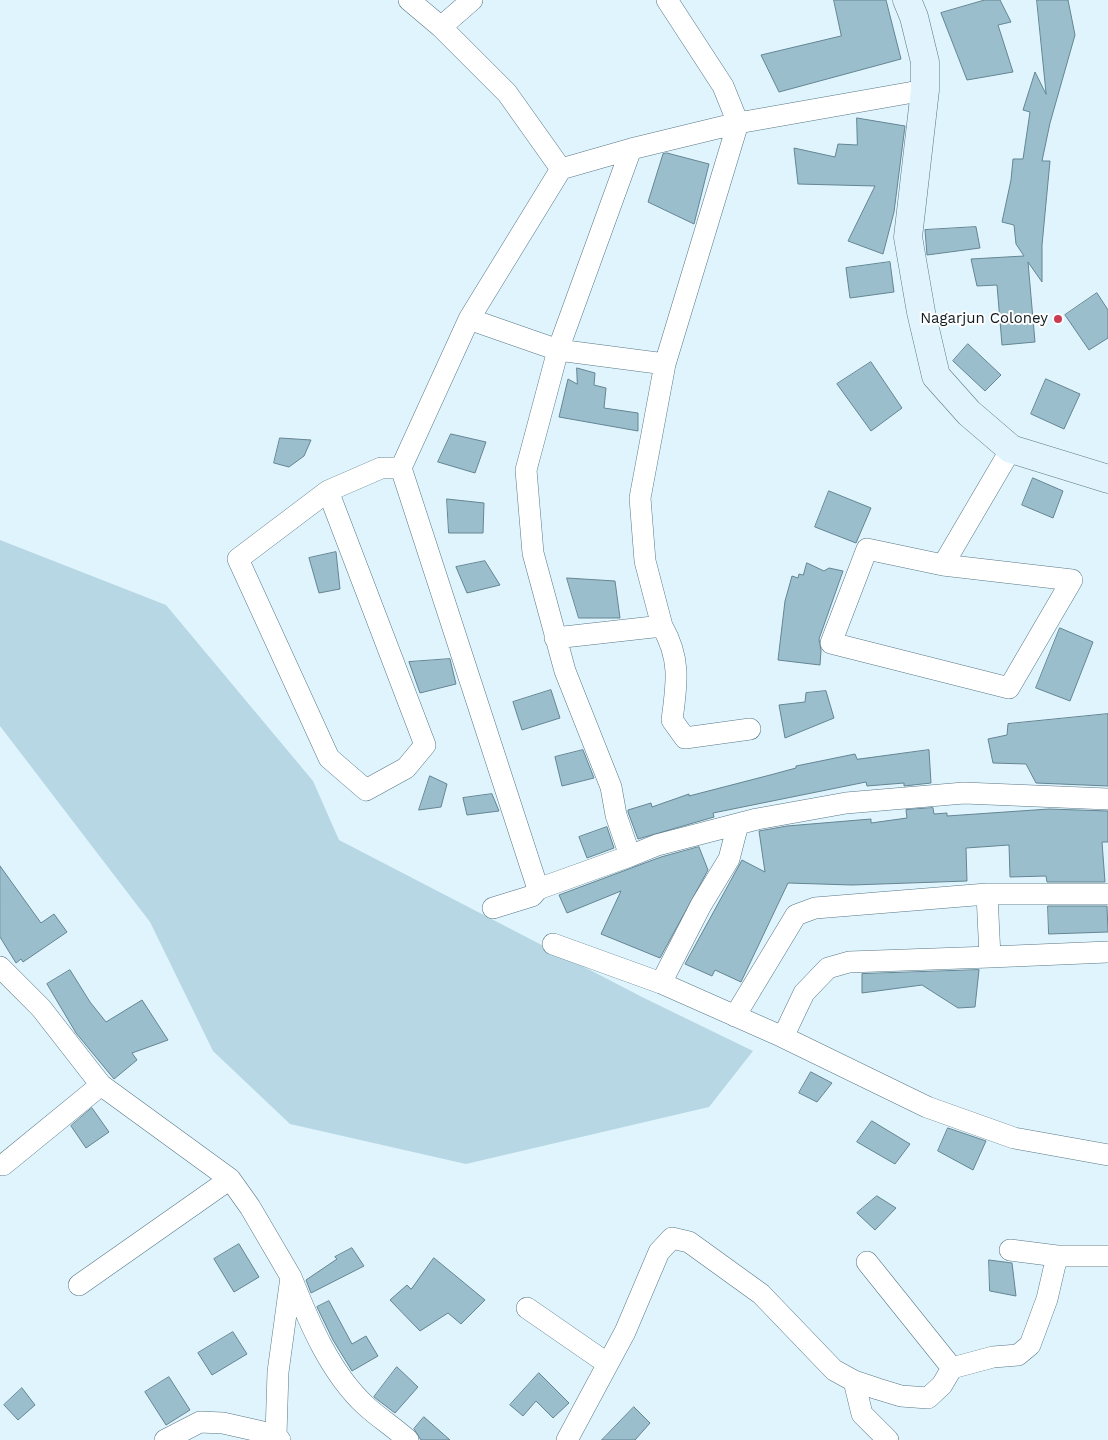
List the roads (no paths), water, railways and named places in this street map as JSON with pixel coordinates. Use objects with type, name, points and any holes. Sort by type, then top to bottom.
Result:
[{"type":"main road","points":[[907,0],[914,17],[925,62],[925,90],[908,237],[921,312],[936,376],[969,413],[1011,449],[1108,478]]},
{"type":"street","points":[[409,0],[441,27],[507,93],[560,169]]},
{"type":"street","points":[[441,27],[472,0]]},
{"type":"street","points":[[667,0],[723,86],[738,123],[664,364],[640,498],[645,561],[662,626],[673,645],[677,684],[672,720],[685,738],[750,729]]},
{"type":"street","points":[[538,889],[401,468],[469,319],[560,169],[631,149],[738,123],[925,90]]},
{"type":"street","points":[[630,856],[616,815],[611,787],[565,671],[555,638],[533,553],[526,470],[558,350],[631,149]]},
{"type":"street","points":[[469,319],[558,350],[664,364]]},
{"type":"street","points":[[943,565],[1011,449]]},
{"type":"street","points":[[328,491],[425,746],[406,768],[366,790],[329,758],[238,559],[328,491],[381,468],[401,468]]},
{"type":"street","points":[[867,549],[943,565],[1072,580],[1009,688],[830,643],[867,549]]},
{"type":"street","points":[[555,638],[662,626]]},
{"type":"street","points":[[493,908],[532,896],[538,889],[657,845],[738,824],[846,803],[964,793],[1108,799]]},
{"type":"street","points":[[661,982],[700,906],[729,860],[738,824]]},
{"type":"street","points":[[735,1016],[796,915],[816,908],[987,894],[1108,894]]},
{"type":"street","points":[[987,894],[990,956]]},
{"type":"street","points":[[553,944],[661,982],[927,1106],[1014,1138],[1108,1155]]},
{"type":"street","points":[[782,1037],[804,993],[828,968],[849,962],[1108,952]]},
{"type":"street","points":[[0,967],[41,1008],[101,1085],[230,1179],[250,1208],[291,1277],[311,1327],[337,1370],[365,1406],[408,1440]]},
{"type":"street","points":[[3,1164],[101,1085]]},
{"type":"street","points":[[79,1286],[230,1179]]},
{"type":"street","points":[[567,1440],[625,1332],[659,1252],[672,1238],[689,1242],[761,1294],[834,1370],[854,1381],[901,1396],[928,1398],[942,1385],[952,1368],[993,1357],[1018,1354],[1030,1345],[1047,1299],[1057,1256]]},
{"type":"street","points":[[1010,1250],[1057,1256],[1108,1256]]},
{"type":"street","points":[[867,1262],[952,1368]]},
{"type":"street","points":[[165,1440],[200,1422],[223,1423],[278,1438],[278,1372],[291,1277]]},
{"type":"street","points":[[527,1308],[608,1364]]},
{"type":"street","points":[[854,1381],[862,1414],[888,1440]]},
{"type":"place","name":"Nagarjun Coloney","points":[[1058,319]]}]
